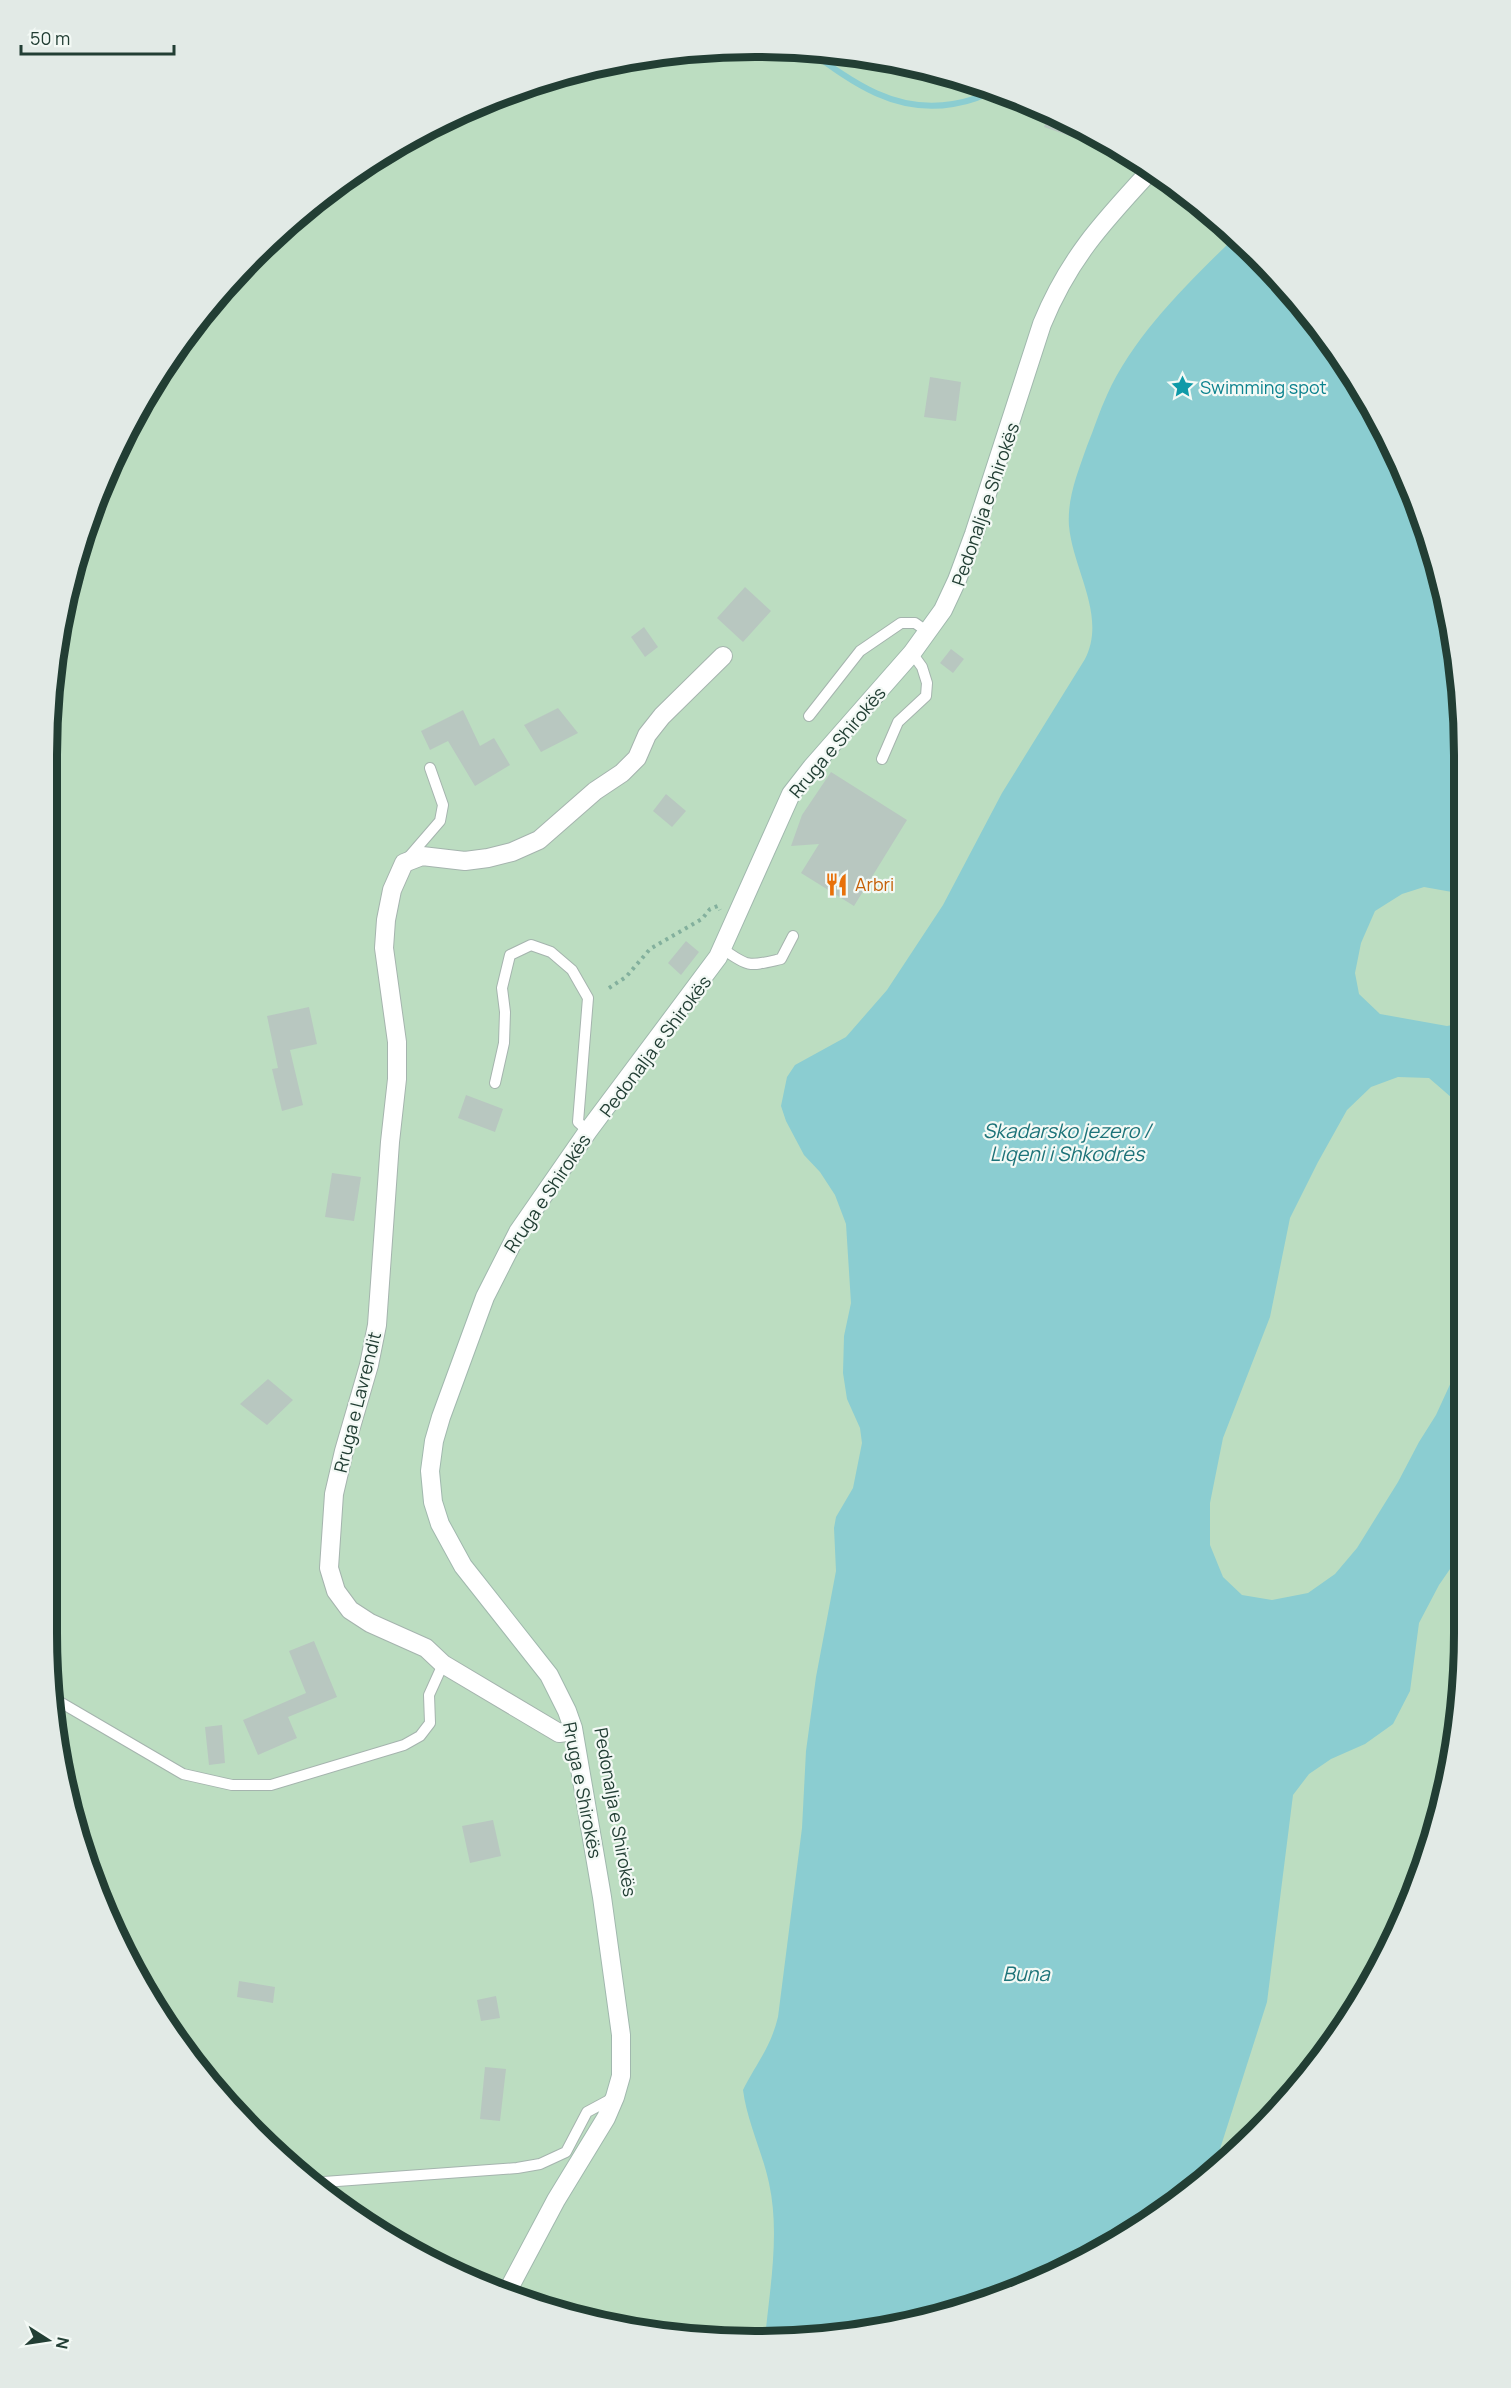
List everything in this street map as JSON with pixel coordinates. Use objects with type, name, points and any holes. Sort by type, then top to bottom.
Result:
[{"type":"main road","name":"Rruga e Shirokës","points":[[510,2286],[529,2248],[606,2118],[621,2076],[621,2035],[602,1897],[573,1731],[567,1711],[549,1675],[479,1587],[449,1543],[433,1502],[430,1471],[434,1441],[452,1384],[485,1297],[518,1232],[588,1131],[723,949],[770,837],[791,794],[912,653],[943,610],[964,561],[1052,299],[1069,267],[1091,236],[1145,176]]},
{"type":"main road","points":[[404,863],[422,856],[465,861],[488,858],[512,852],[539,840],[595,790],[622,773],[637,758],[647,735],[662,716],[723,656]]},
{"type":"main road","name":"Rruga e Lavrendit","points":[[404,863],[392,890],[386,920],[384,948],[397,1041],[397,1079],[390,1142],[377,1325],[369,1365],[334,1494],[329,1568],[336,1592],[350,1610],[370,1623],[426,1648],[443,1665],[559,1733],[573,1731]]},
{"type":"lane","points":[[809,716],[860,651],[901,623],[915,623],[928,632]]},
{"type":"lane","points":[[882,759],[898,722],[926,696],[927,683],[922,667],[912,653]]},
{"type":"lane","name":"Rruga e Lavrendit","points":[[404,863],[440,821],[443,805],[430,768]]},
{"type":"lane","points":[[723,949],[751,965],[781,959],[793,936]]},
{"type":"lane","points":[[495,1083],[504,1043],[505,1012],[502,987],[510,955],[531,945],[551,952],[572,970],[588,998],[578,1122],[588,1131]]},
{"type":"lane","points":[[61,1702],[183,1774],[232,1785],[271,1785],[404,1745],[420,1736],[430,1723],[429,1695],[443,1665]]},
{"type":"lane","points":[[324,2182],[517,2168],[540,2164],[566,2152],[587,2112],[615,2097]]},
{"type":"path","points":[[609,988],[626,977],[650,949],[702,919],[710,909],[718,906],[732,929]]},
{"type":"green space","points":[[710,58],[801,58],[892,70],[936,81],[1023,110],[1064,129],[1144,175],[1181,201],[1249,262],[1310,330],[1360,406],[1382,447],[1401,488],[1430,575],[1441,619],[1453,710],[1453,1678],[1441,1769],[1417,1857],[1401,1900],[1360,1982],[1310,2058],[1249,2126],[1181,2187],[1105,2237],[1064,2259],[980,2294],[892,2318],[801,2330],[756,2331],[710,2330],[619,2318],[531,2294],[447,2259],[367,2213],[330,2187],[262,2126],[201,2058],[151,1982],[110,1900],[94,1857],[70,1769],[58,1678],[58,710],[70,619],[94,531],[110,488],[151,406],[201,330],[230,295],[295,230],[330,201],[406,151],[488,110],[531,94],[619,70],[664,63]]},
{"type":"water","name":"Skadarsko jezero / Liqeni i Shkodrës","points":[[1229,243],[1281,295],[1310,330],[1360,406],[1382,447],[1417,531],[1441,619],[1453,710],[1454,756],[1454,894],[1424,887],[1402,894],[1375,911],[1361,943],[1355,973],[1359,994],[1380,1014],[1447,1026],[1454,1025],[1454,1100],[1429,1078],[1398,1077],[1371,1087],[1347,1110],[1318,1162],[1290,1218],[1270,1317],[1223,1438],[1210,1503],[1210,1545],[1223,1577],[1242,1595],[1272,1600],[1308,1593],[1335,1574],[1357,1548],[1436,1415],[1454,1376],[1454,1563],[1439,1585],[1419,1623],[1410,1691],[1393,1724],[1365,1744],[1331,1759],[1309,1774],[1293,1795],[1267,2002],[1218,2156],[1181,2187],[1144,2213],[1105,2237],[1023,2278],[980,2294],[892,2318],[801,2330],[766,2331],[773,2260],[774,2221],[769,2183],[743,2090],[767,2047],[778,2017],[802,1828],[806,1751],[816,1677],[836,1571],[834,1528],[836,1517],[853,1488],[862,1443],[860,1428],[847,1399],[843,1373],[844,1336],[851,1303],[846,1224],[835,1195],[820,1172],[804,1155],[786,1121],[781,1106],[787,1077],[795,1065],[846,1037],[887,990],[943,905],[1002,793],[1085,659],[1091,643],[1091,610],[1069,526],[1071,495],[1099,414],[1118,373],[1163,311]]},
{"type":"building","points":[[1046,121],[1087,142],[1044,127]]},
{"type":"building","points":[[930,377],[961,382],[956,421],[924,417]]},
{"type":"building","points":[[745,587],[771,611],[743,642],[717,618]]},
{"type":"building","points":[[644,627],[658,647],[645,657],[631,637]]},
{"type":"building","points":[[951,649],[964,659],[953,673],[940,663]]},
{"type":"building","points":[[558,708],[578,733],[541,752],[524,725]]},
{"type":"building","points":[[463,710],[480,746],[494,738],[510,765],[475,786],[448,741],[430,750],[421,731]]},
{"type":"building","points":[[831,772],[907,820],[854,906],[801,873],[819,844],[791,846],[802,815]]},
{"type":"building","points":[[666,794],[686,811],[672,827],[653,811]]},
{"type":"building","points":[[686,941],[699,952],[681,975],[668,963]]},
{"type":"building","points":[[309,1007],[317,1044],[290,1050],[303,1105],[282,1111],[272,1069],[278,1068],[267,1016]]},
{"type":"building","points":[[466,1095],[503,1109],[495,1132],[458,1118]]},
{"type":"building","points":[[332,1173],[361,1177],[354,1221],[325,1217]]},
{"type":"building","points":[[268,1379],[293,1400],[267,1425],[240,1404]]},
{"type":"building","points":[[314,1641],[337,1697],[288,1717],[297,1738],[258,1755],[243,1720],[306,1693],[289,1651]]},
{"type":"building","points":[[222,1725],[225,1763],[209,1765],[205,1727]]},
{"type":"building","points":[[493,1820],[501,1856],[470,1863],[462,1826]]},
{"type":"building","points":[[239,1981],[275,1987],[273,2003],[237,1997]]},
{"type":"building","points":[[496,1996],[500,2018],[481,2021],[477,2000]]},
{"type":"building","points":[[485,2067],[506,2069],[500,2121],[480,2119]]},
{"type":"waterway","points":[[823,60],[857,84],[893,100],[932,106],[968,101],[983,95]]},
{"type":"place","name":"Swimming spot","points":[[1182,387]]},
{"type":"place","name":"Arbri","points":[[837,884]]},
{"type":"water label","name":"Buna","points":[[1026,1973]]}]
